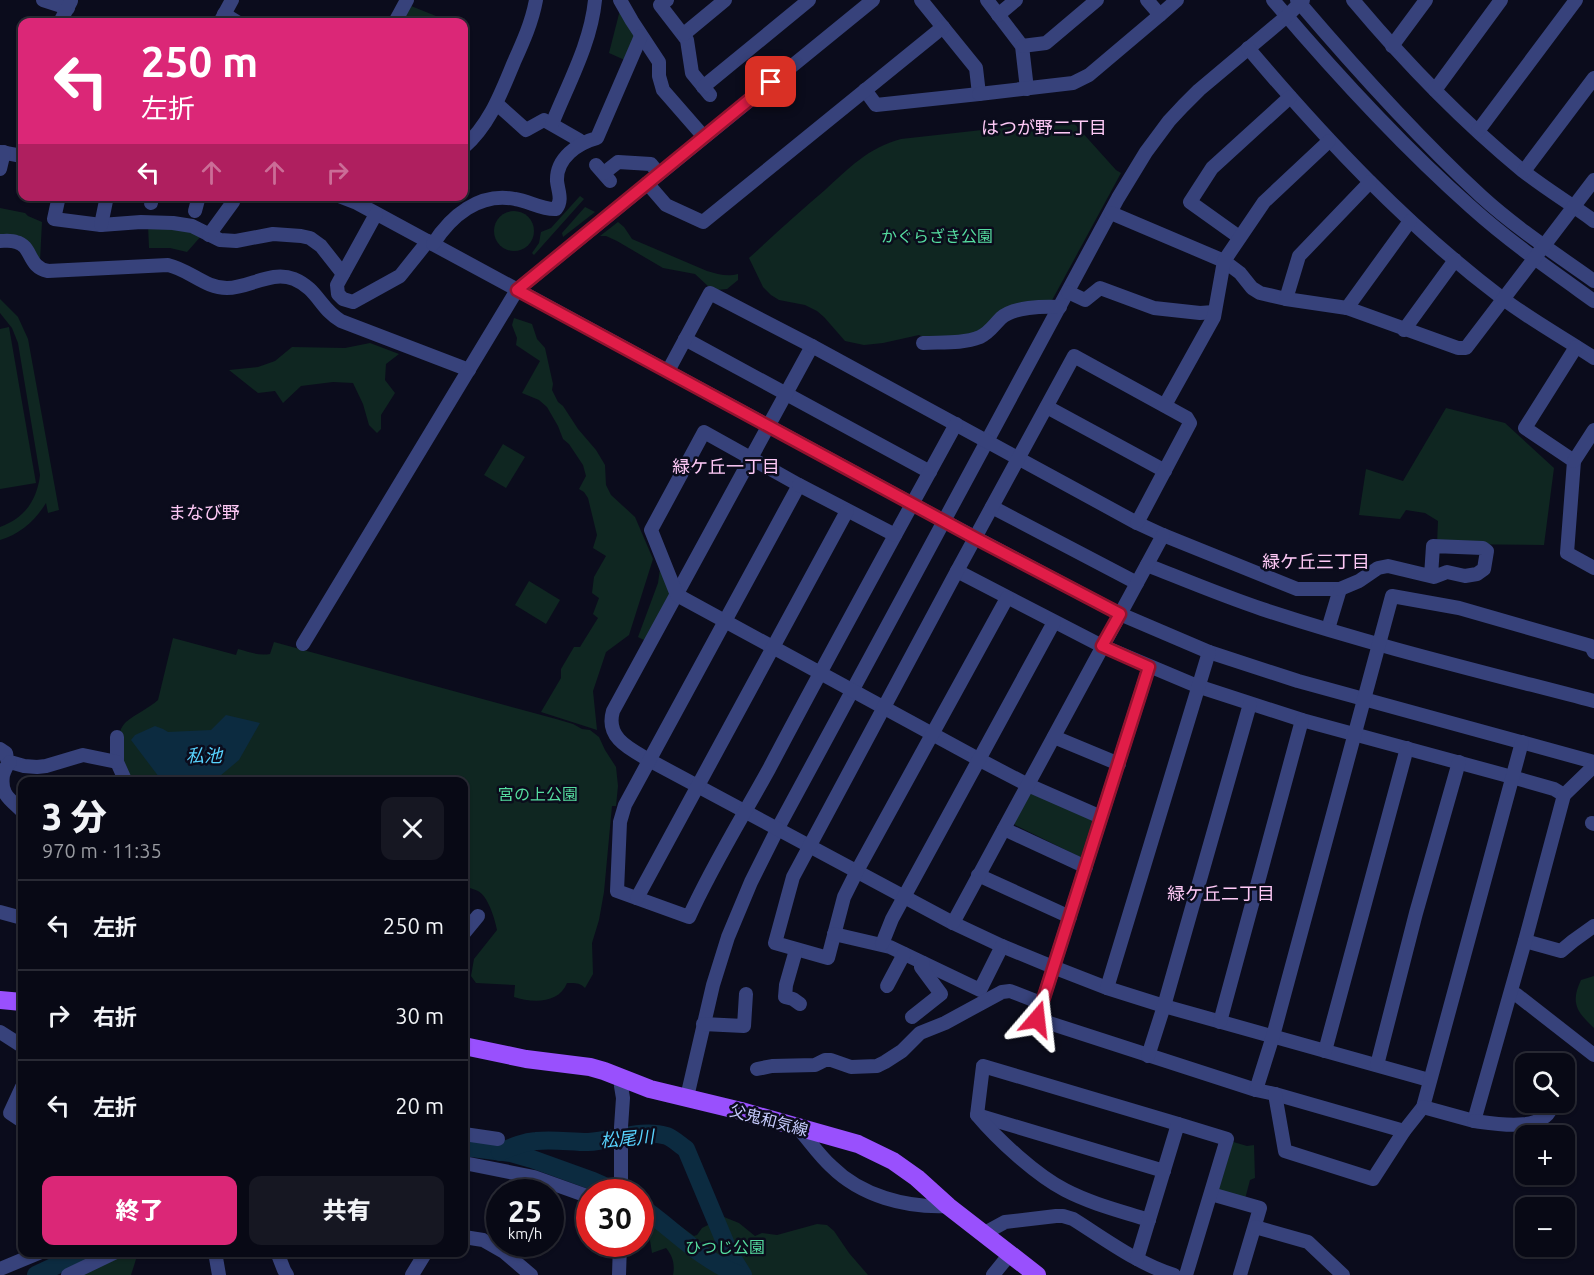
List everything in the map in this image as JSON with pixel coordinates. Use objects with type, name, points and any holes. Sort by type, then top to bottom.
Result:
[{"type":"main road","points":[[0,1000],[18,1002]]},
{"type":"main road","name":"父鬼和気線","points":[[468,1047],[526,1059],[590,1066],[650,1089],[797,1127],[878,1152],[917,1178],[948,1206],[1037,1275]]},
{"type":"street","points":[[42,0],[70,4],[62,18]]},
{"type":"street","points":[[222,18],[232,0]]},
{"type":"street","points":[[396,18],[406,0]]},
{"type":"street","points":[[468,143],[496,104],[530,24],[536,0]]},
{"type":"street","points":[[552,124],[583,48],[596,0]]},
{"type":"street","points":[[620,0],[659,62],[659,76],[663,90],[704,137]]},
{"type":"street","points":[[667,0],[660,5],[684,34],[692,73],[707,91],[809,0]]},
{"type":"street","points":[[684,34],[725,0]]},
{"type":"street","points":[[303,644],[517,290],[873,0]]},
{"type":"street","points":[[921,0],[976,68],[980,94]]},
{"type":"street","points":[[987,0],[1022,46],[1027,89]]},
{"type":"street","points":[[998,15],[1016,0]]},
{"type":"street","points":[[1022,46],[1046,43],[1097,0]]},
{"type":"street","points":[[1147,0],[1160,15]]},
{"type":"street","points":[[865,90],[876,105],[1073,83],[1082,80],[1095,70],[1177,0]]},
{"type":"street","points":[[1273,0],[1387,127],[1471,208],[1534,259],[1594,301]]},
{"type":"street","points":[[1353,0],[1392,46],[1478,131],[1524,171],[1594,221]]},
{"type":"street","points":[[1392,46],[1426,0]]},
{"type":"street","points":[[1435,90],[1501,0]]},
{"type":"street","points":[[1478,131],[1576,0]]},
{"type":"street","points":[[687,1097],[703,1024],[728,937],[751,882],[778,828],[1110,213],[1141,160],[1169,121],[1199,90],[1287,16],[1300,1],[1401,118],[1483,197],[1544,246],[1594,281]]},
{"type":"street","points":[[647,183],[666,205],[703,222],[943,27]]},
{"type":"street","points":[[376,214],[337,285],[338,294],[343,299],[353,302],[400,276],[452,220],[471,206],[487,200],[506,198],[556,209],[559,206],[560,196],[557,178],[566,156],[581,144],[597,138],[641,36]]},
{"type":"street","points":[[1248,48],[1329,141],[1410,221],[1503,299],[1594,358]]},
{"type":"street","points":[[1524,171],[1594,78]]},
{"type":"street","points":[[1239,237],[1190,201],[1212,168],[1290,97]]},
{"type":"street","points":[[496,104],[526,130],[544,120],[579,140],[581,144]]},
{"type":"street","points":[[1165,405],[1214,316],[1224,261],[1264,202],[1329,141]]},
{"type":"street","points":[[0,169],[2,152],[18,155]]},
{"type":"street","points":[[604,173],[618,162],[651,164],[659,174]]},
{"type":"street","points":[[1110,213],[1224,261],[1260,293],[1347,308],[1404,330],[1458,348],[1466,348],[1594,180]]},
{"type":"street","points":[[1286,299],[1299,256],[1370,182]]},
{"type":"street","points":[[58,201],[54,219],[101,225],[141,222],[173,223],[192,226],[220,240],[236,241],[273,234],[310,238],[321,246],[343,274]]},
{"type":"street","points":[[101,225],[106,201]]},
{"type":"street","points":[[195,211],[198,201]]},
{"type":"street","points":[[209,235],[233,201]]},
{"type":"street","points":[[360,201],[376,214],[1120,614],[1209,652],[1254,668],[1594,762]]},
{"type":"street","points":[[1347,308],[1410,221]]},
{"type":"street","points":[[0,241],[14,241],[23,245],[35,265],[48,272],[168,265],[184,270],[209,285],[225,288],[246,285],[274,276],[287,276],[307,285],[330,313],[341,321],[469,370]]},
{"type":"street","points":[[1404,330],[1455,260]]},
{"type":"street","points":[[1068,292],[1085,300],[1100,288],[1154,308],[1200,313],[1214,312]]},
{"type":"street","points":[[668,371],[710,292],[1137,523],[1297,589],[1340,589],[1359,581],[1378,568],[1388,566],[1431,576]]},
{"type":"street","points":[[923,343],[958,342],[972,339],[986,334],[1002,317],[1016,310],[1060,307]]},
{"type":"street","points":[[685,339],[930,472]]},
{"type":"street","points":[[812,346],[614,711],[611,718],[612,727],[618,739],[624,746],[649,760],[953,923],[1002,946],[1053,967],[1164,1006],[1429,1080]]},
{"type":"street","points":[[1574,460],[1525,428],[1576,347]]},
{"type":"street","points":[[1007,598],[931,733],[844,897],[828,958],[775,944],[793,877],[809,845],[1074,356],[1165,405],[1187,418],[1190,423],[1137,523]]},
{"type":"street","points":[[1047,407],[1165,471]]},
{"type":"street","points":[[799,485],[625,805],[620,822],[617,891],[689,917],[699,894],[956,424]]},
{"type":"street","points":[[1594,430],[1574,460],[1567,553],[1594,568]]},
{"type":"street","points":[[896,535],[847,511],[704,432],[651,530],[677,595],[980,760],[1101,817]]},
{"type":"street","points":[[992,507],[1137,583]]},
{"type":"street","points":[[637,898],[847,511]]},
{"type":"street","points":[[953,923],[1163,535]]},
{"type":"street","points":[[1147,565],[1260,609],[1328,630],[1594,701]]},
{"type":"street","points":[[957,571],[1102,646],[1197,686],[1302,720],[1554,789],[1564,795]]},
{"type":"street","points":[[1328,630],[1340,589]]},
{"type":"street","points":[[1256,1090],[1273,1036],[1392,596],[1459,608],[1591,646],[1594,652]]},
{"type":"street","points":[[882,944],[892,919],[1054,622]]},
{"type":"street","points":[[1107,987],[1209,652]]},
{"type":"street","points":[[1149,667],[1037,1019],[1256,1090],[1404,1131]]},
{"type":"street","points":[[1148,1056],[1250,704]]},
{"type":"street","points":[[1220,1022],[1302,720]]},
{"type":"street","points":[[117,737],[117,762],[124,777]]},
{"type":"street","points":[[1054,737],[1119,764]]},
{"type":"street","points":[[1275,1094],[1285,1151],[1374,1179],[1404,1131],[1423,1107],[1522,742]]},
{"type":"street","points":[[0,748],[6,753],[10,762],[24,766],[46,766],[82,755],[117,762]]},
{"type":"street","points":[[1325,1051],[1407,748]]},
{"type":"street","points":[[10,762],[6,766],[1,784],[5,795],[18,808]]},
{"type":"street","points":[[1377,1065],[1416,913],[1460,762]]},
{"type":"street","points":[[1474,1121],[1564,795],[1594,766]]},
{"type":"street","points":[[1004,829],[1086,867]]},
{"type":"street","points":[[978,875],[1070,917]]},
{"type":"street","points":[[0,912],[18,917]]},
{"type":"street","points":[[468,928],[478,916]]},
{"type":"street","points":[[1525,941],[1561,951],[1594,926]]},
{"type":"street","points":[[834,934],[882,944],[980,990],[1002,946]]},
{"type":"street","points":[[796,950],[785,997],[800,1004]]},
{"type":"street","points":[[887,986],[904,954]]},
{"type":"street","points":[[912,1017],[933,1007],[941,994],[921,967],[923,963]]},
{"type":"street","points":[[756,1069],[772,1066],[815,1065],[825,1060],[851,1067],[877,1066],[902,1051],[920,1033],[945,1023],[1002,992],[1010,991],[1041,1002]]},
{"type":"street","points":[[1511,993],[1552,1016],[1587,1041],[1594,1055]]},
{"type":"street","points":[[703,1024],[745,1030],[746,994]]},
{"type":"street","points":[[0,1032],[18,1043]]},
{"type":"street","points":[[1149,1220],[1096,1203],[1064,1189],[1036,1171],[989,1130],[977,1115],[983,1066],[1227,1139],[1186,1275]]},
{"type":"street","points":[[621,1179],[622,1078]]},
{"type":"street","points":[[18,1096],[10,1113],[18,1118]]},
{"type":"street","points":[[1423,1107],[1474,1121],[1508,1125],[1532,1123],[1544,1118],[1548,1113]]},
{"type":"street","points":[[977,1115],[1164,1171]]},
{"type":"street","points":[[1137,1259],[1178,1124]]},
{"type":"street","points":[[797,1127],[830,1166],[844,1179],[867,1192],[929,1207],[948,1206]]},
{"type":"street","points":[[468,1135],[498,1139]]},
{"type":"street","points":[[468,1163],[534,1177],[576,1192]]},
{"type":"street","points":[[1211,1194],[1260,1208],[1240,1275]]},
{"type":"street","points":[[983,1234],[1005,1222],[1063,1216],[1137,1259],[1174,1275]]},
{"type":"street","points":[[1255,1227],[1308,1242],[1343,1275]]},
{"type":"street","points":[[468,1238],[483,1240],[504,1252],[529,1274]]},
{"type":"street","points":[[993,1275],[1010,1254]]},
{"type":"street","points":[[0,1269],[30,1257]]},
{"type":"street","points":[[68,1275],[106,1257]]},
{"type":"street","points":[[216,1257],[219,1275]]},
{"type":"street","points":[[278,1257],[282,1273]]},
{"type":"street","points":[[412,1275],[423,1257]]},
{"type":"street","points":[[619,1275],[620,1257]]},
{"type":"green space","points":[[411,6],[441,18],[404,18]]},
{"type":"green space","points":[[620,10],[636,35],[627,61],[609,53]]},
{"type":"green space","name":"かぐらざき公園","points":[[1071,120],[1121,173],[1050,304],[1026,306],[972,336],[928,339],[919,335],[864,345],[845,341],[817,311],[805,305],[779,300],[763,287],[749,258],[851,167],[879,147],[901,139]]},
{"type":"green space","points":[[580,196],[584,199],[534,255],[532,253],[539,243],[541,232],[551,228]]},
{"type":"green space","points":[[585,207],[595,212],[563,237],[562,233]]},
{"type":"green space","points":[[0,208],[25,213],[42,222],[40,261],[0,236]]},
{"type":"green space","points":[[514,211],[528,217],[534,231],[528,245],[514,251],[500,245],[494,231],[500,217]]},
{"type":"green space","points":[[618,222],[632,239],[707,271],[726,275],[738,274],[738,280],[727,289],[717,290],[708,286],[695,274],[663,268],[617,241],[600,236]]},
{"type":"green space","points":[[148,225],[173,225],[202,235],[187,252],[170,248],[149,248]]},
{"type":"green space","points":[[0,299],[18,317],[28,339],[59,510],[48,513],[46,503],[26,526],[0,540],[0,527],[16,519],[33,500],[40,475],[18,343],[12,328],[0,313]]},
{"type":"green space","points":[[514,318],[532,324],[537,339],[545,348],[553,384],[552,390],[558,402],[596,450],[605,465],[606,485],[611,495],[635,517],[653,559],[629,635],[606,652],[593,691],[597,730],[541,712],[561,678],[561,669],[574,647],[580,647],[598,618],[593,614],[599,598],[592,593],[594,577],[606,556],[593,548],[597,535],[588,498],[579,489],[586,476],[583,465],[563,439],[547,407],[539,400],[522,393],[540,361],[516,345],[517,338],[512,325]]},
{"type":"green space","points":[[9,327],[36,483],[0,489],[0,329]]},
{"type":"green space","points":[[370,343],[399,354],[386,364],[385,380],[395,393],[381,415],[381,429],[377,433],[369,425],[363,404],[353,383],[333,382],[301,386],[283,403],[275,391],[258,393],[229,370],[258,367],[275,361],[292,347],[345,348]]},
{"type":"green space","points":[[1446,408],[1505,423],[1554,468],[1544,545],[1437,544],[1438,521],[1425,513],[1406,510],[1400,519],[1359,515],[1366,469],[1403,481]]},
{"type":"green space","points":[[503,444],[525,457],[506,488],[484,475]]},
{"type":"green space","points":[[660,569],[670,593],[646,641],[638,637],[658,583]]},
{"type":"green space","points":[[529,581],[560,600],[546,624],[515,605]]},
{"type":"green space","name":"宮の上公園","points":[[173,638],[236,655],[238,649],[258,654],[270,654],[274,642],[590,730],[599,737],[616,767],[618,786],[616,806],[612,806],[604,892],[592,943],[593,974],[585,988],[579,984],[567,983],[558,995],[537,1001],[514,997],[515,985],[476,983],[471,976],[474,959],[497,930],[493,914],[485,898],[478,891],[468,887],[468,777],[129,777],[120,751],[121,728],[133,716],[158,700]]},
{"type":"green space","points":[[1030,792],[1094,818],[1084,856],[1080,857],[1015,825],[1014,822]]},
{"type":"green space","points":[[1594,976],[1594,1028],[1577,1007],[1576,995],[1581,980]]},
{"type":"green space","points":[[1230,1141],[1247,1146],[1254,1145],[1255,1178],[1250,1180],[1245,1199],[1220,1191],[1217,1187]]},
{"type":"green space","name":"ひつじ公園","points":[[654,1207],[694,1236],[702,1228],[724,1217],[739,1223],[755,1236],[762,1233],[777,1235],[817,1224],[827,1225],[868,1275],[673,1275],[673,1261],[666,1248],[654,1252]]},
{"type":"green space","points":[[114,1257],[137,1257],[131,1275],[75,1275]]},
{"type":"water","name":"私池","points":[[226,715],[260,723],[239,760],[219,777],[159,777],[131,740],[135,735],[155,726],[168,732],[211,730]]},
{"type":"waterway","name":"松尾川","points":[[500,1152],[536,1141],[588,1142],[647,1133],[670,1137],[686,1149],[730,1254],[743,1275]]},
{"type":"waterway","name":"松尾川","points":[[468,1148],[511,1153],[587,1179]]},
{"type":"waterway","name":"松尾川","points":[[654,1216],[712,1261],[740,1275]]},
{"type":"waterway","name":"松尾川","points":[[36,1275],[74,1257]]},
{"type":"district","name":"はつが野二丁目","points":[[1044,128]]},
{"type":"district","name":"緑ケ丘一丁目","points":[[726,467]]},
{"type":"district","name":"まなび野","points":[[204,513]]},
{"type":"district","name":"緑ケ丘三丁目","points":[[1316,562]]},
{"type":"district","name":"緑ケ丘二丁目","points":[[1221,894]]},
{"type":"route","points":[[771,82],[517,290],[1120,614],[1102,646],[1149,667],[1037,1019]]}]
